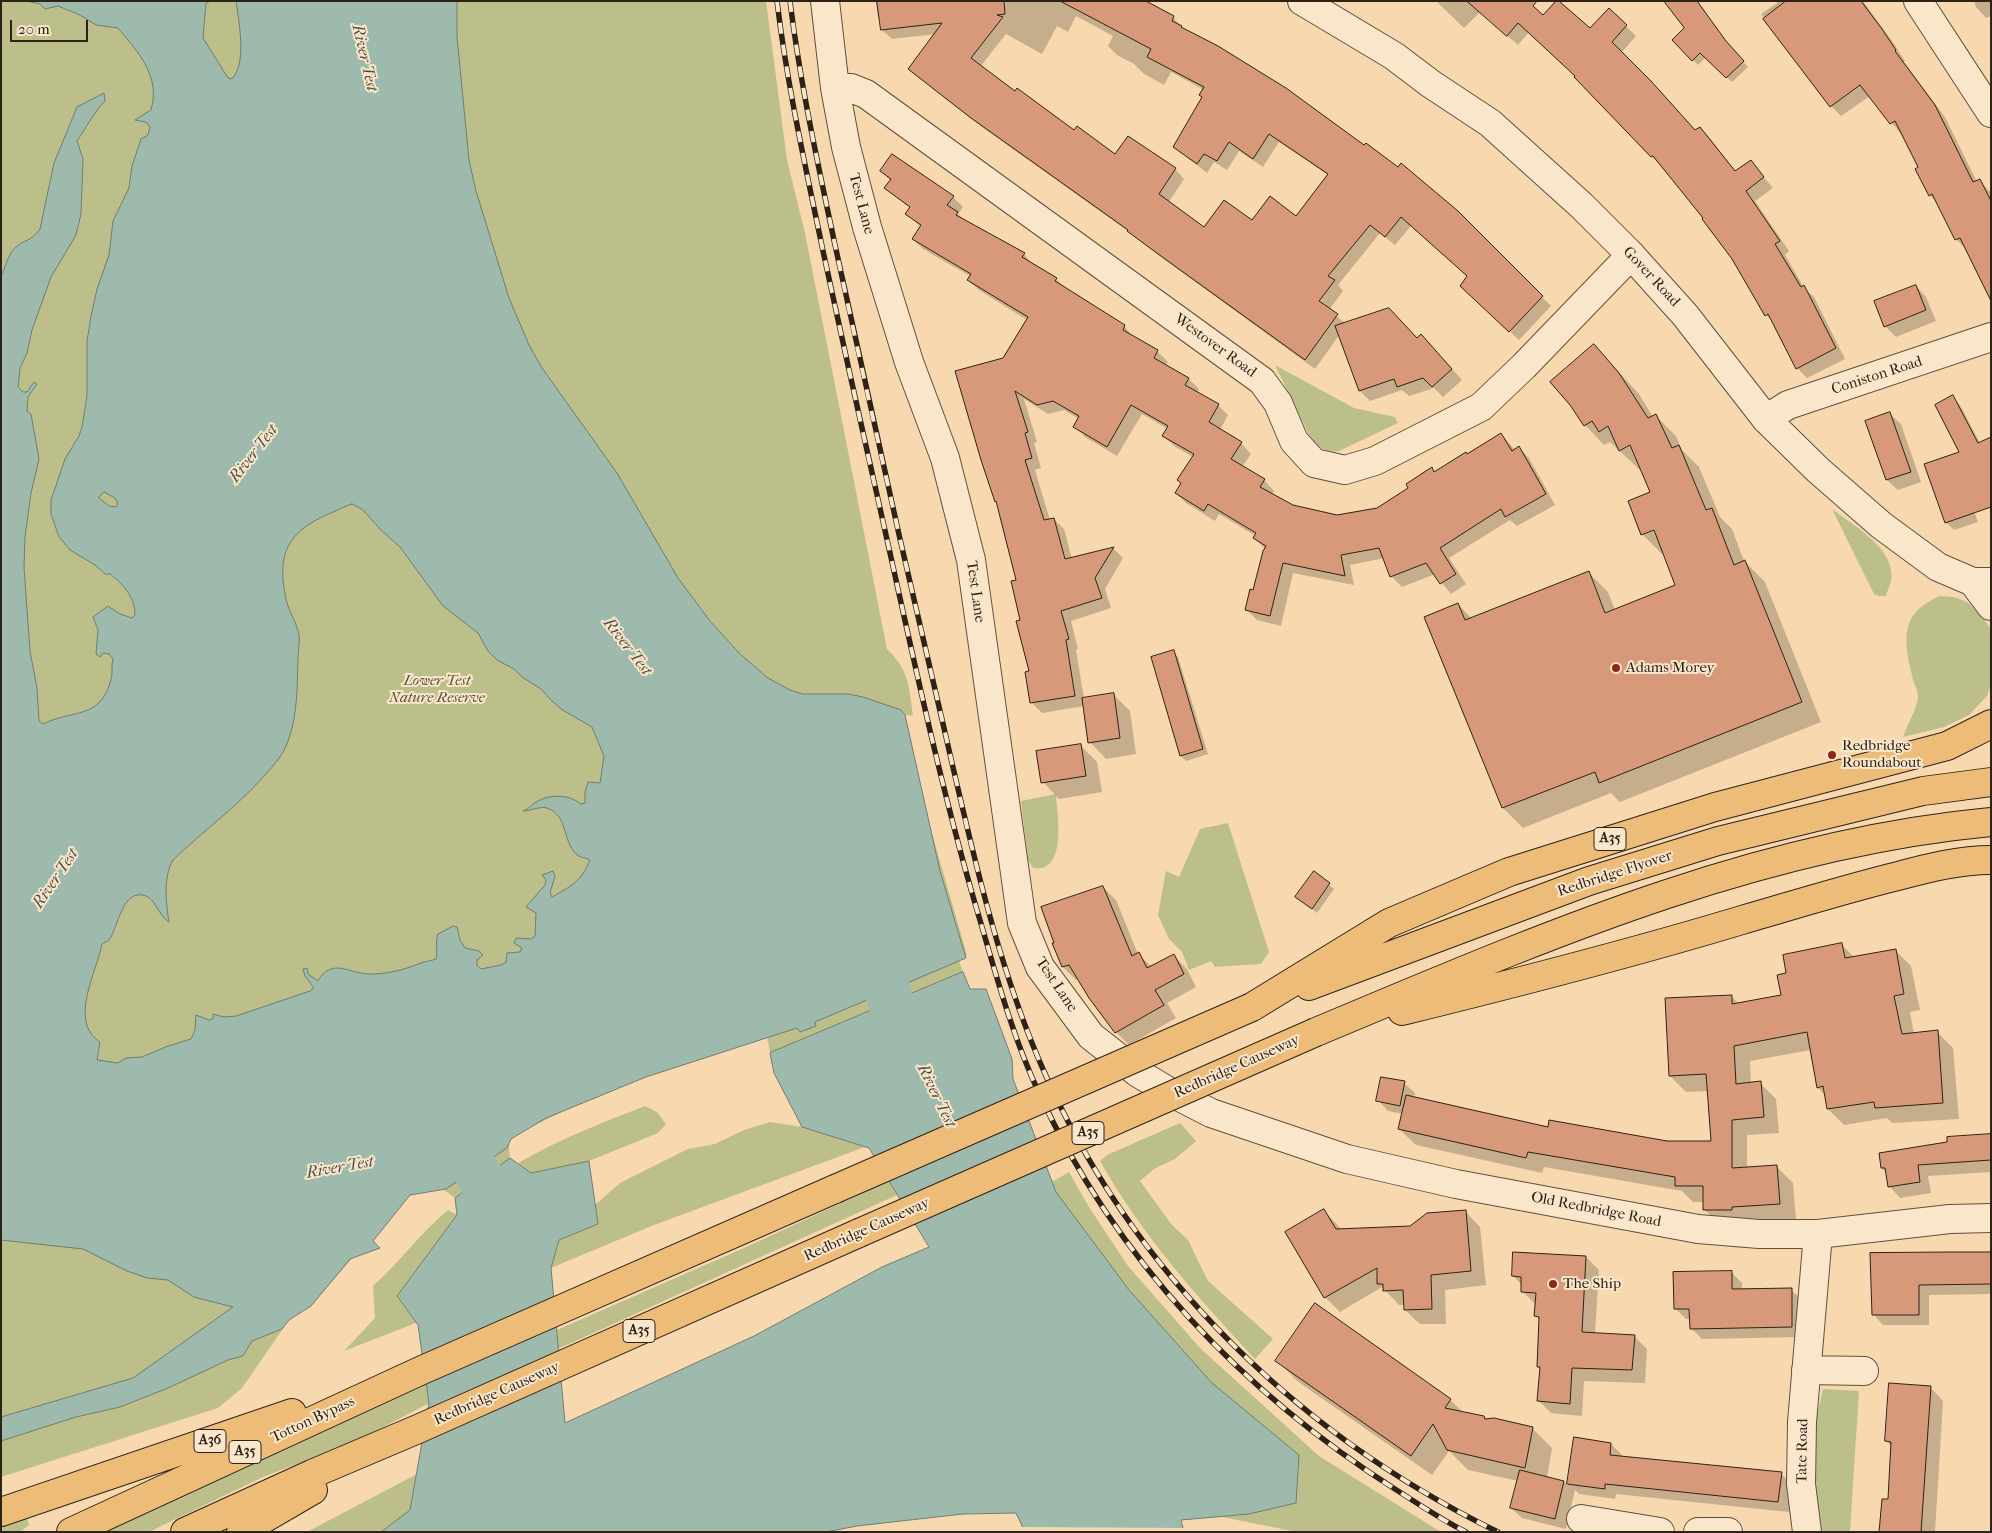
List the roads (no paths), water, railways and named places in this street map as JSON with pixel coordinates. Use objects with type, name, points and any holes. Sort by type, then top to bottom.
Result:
[{"type":"main road","name":"A35","points":[[420,1371],[1252,1008],[1389,923],[1509,872],[1715,807],[1947,746],[1991,724]]},
{"type":"main road","name":"Redbridge Flyover","points":[[1252,1008],[1589,882],[1718,841],[1923,791],[1991,782]]},
{"type":"main road","name":"A35","points":[[1316,1032],[1607,913],[1720,876],[1835,846],[1936,827],[1991,822]]},
{"type":"main road","name":"A35","points":[[1316,1032],[1611,958],[1864,884],[1934,867],[1974,860],[1991,860]]},
{"type":"main road","name":"Redbridge Causeway","points":[[418,1429],[1316,1032]]},
{"type":"main road","name":"A36","points":[[1,1512],[420,1371]]},
{"type":"main road","name":"Totton Bypass","points":[[71,1532],[420,1371]]},
{"type":"main road","name":"A35","points":[[185,1532],[303,1478],[418,1429]]},
{"type":"main road","points":[[241,1532],[418,1429]]},
{"type":"street","name":"Test Lane","points":[[825,1],[846,148],[867,227],[909,362],[945,458],[970,560],[1022,923],[1040,968],[1091,1036],[1138,1073],[1211,1113]]},
{"type":"street","name":"Gover Road","points":[[1302,1],[1394,56],[1431,84],[1490,123],[1582,206],[1631,255],[1685,315],[1766,419],[1818,470],[1881,526],[1938,567],[1982,582],[1991,606]]},
{"type":"street","points":[[1918,1],[1991,114]]},
{"type":"street","name":"Westover Road","points":[[836,88],[851,88],[866,94],[1262,380],[1278,403],[1294,441],[1314,463],[1345,470],[1375,460],[1481,407],[1524,366],[1631,255]]},
{"type":"street","name":"Coniston Road","points":[[1766,419],[1788,405],[1991,337]]},
{"type":"street","name":"Old Redbridge Road","points":[[1211,1113],[1347,1159],[1456,1184],[1698,1229],[1759,1234],[1818,1234],[1950,1219],[1991,1218]]},
{"type":"street","name":"Tate Road","points":[[1804,1530],[1801,1484],[1806,1370],[1818,1234]]},
{"type":"street","points":[[1806,1370],[1864,1371]]},
{"type":"street","points":[[1581,1519],[1660,1532]]},
{"type":"street","points":[[1698,1532],[1728,1532]]},
{"type":"water","name":"Lower Test Nature Reserve","points":[[26,1],[211,1],[206,3],[203,38],[228,78],[232,79],[237,72],[241,53],[236,1],[457,1],[457,37],[469,160],[476,191],[509,298],[529,345],[542,368],[617,473],[678,578],[710,621],[740,654],[768,678],[790,690],[803,694],[848,694],[863,697],[901,710],[905,715],[940,871],[966,958],[815,1022],[816,1026],[800,1032],[797,1028],[646,1077],[546,1118],[511,1139],[507,1148],[446,1189],[410,1195],[373,1241],[380,1248],[350,1259],[311,1306],[289,1320],[282,1329],[252,1341],[243,1356],[228,1360],[168,1388],[120,1407],[76,1417],[1,1441],[1,1417],[133,1378],[233,1307],[194,1297],[168,1280],[147,1278],[127,1271],[83,1249],[1,1240],[1,277],[13,251],[18,245],[34,236],[40,229],[54,163],[77,107],[104,93],[105,101],[77,141],[83,159],[81,214],[76,235],[51,277],[32,330],[27,353],[20,368],[18,387],[23,392],[27,392],[34,382],[37,384],[28,397],[27,411],[31,414],[39,459],[31,493],[25,537],[24,567],[30,651],[37,688],[39,721],[43,724],[93,707],[106,692],[112,676],[113,659],[109,654],[103,653],[100,657],[96,654],[98,630],[93,617],[108,606],[120,614],[132,618],[135,615],[131,597],[119,582],[110,574],[105,574],[95,565],[70,550],[59,537],[51,514],[51,500],[65,459],[79,436],[82,427],[87,396],[87,341],[91,316],[97,289],[109,255],[113,221],[129,188],[132,166],[141,139],[148,135],[150,127],[146,122],[135,120],[151,110],[153,98],[153,86],[146,65],[118,28],[96,25],[80,15],[58,6],[45,9],[40,4]],"holes":[[[104,492],[115,498],[118,504],[116,507],[109,506],[99,498]],[[352,504],[363,510],[400,547],[443,606],[478,633],[488,651],[497,660],[514,669],[522,677],[541,689],[561,709],[592,727],[604,756],[600,783],[588,782],[585,792],[585,803],[581,804],[570,798],[553,796],[541,799],[523,811],[538,808],[547,808],[554,811],[562,822],[572,848],[578,855],[590,860],[587,867],[583,874],[570,886],[552,897],[550,893],[555,876],[553,871],[542,875],[546,880],[545,885],[526,907],[536,913],[535,936],[531,939],[516,938],[514,943],[522,948],[520,952],[507,953],[506,962],[501,965],[481,969],[477,965],[477,960],[483,955],[479,951],[465,948],[460,940],[457,927],[453,926],[438,934],[436,959],[401,970],[371,974],[342,968],[329,969],[318,981],[308,974],[307,968],[303,969],[305,976],[314,988],[310,991],[236,1016],[224,1017],[213,1014],[213,1019],[209,1020],[196,1015],[195,1030],[191,1039],[142,1057],[126,1058],[118,1063],[97,1060],[100,1042],[91,1033],[86,1022],[85,1009],[102,944],[109,940],[112,935],[126,903],[138,895],[149,898],[162,916],[169,922],[166,899],[167,882],[173,860],[254,787],[284,750],[291,731],[295,710],[299,641],[298,631],[286,599],[283,583],[285,556],[295,536],[304,528],[316,520]]]},
{"type":"water","points":[[963,972],[970,989],[986,989],[1012,1059],[1013,1079],[1056,1192],[1129,1290],[1212,1383],[1299,1455],[1296,1503],[1249,1514],[1181,1520],[1184,1532],[1025,1532],[1016,1513],[963,1514],[857,1526],[826,1532],[381,1532],[410,1510],[429,1403],[418,1325],[397,1296],[457,1215],[455,1198],[510,1158],[531,1173],[589,1161],[598,1224],[559,1240],[551,1268],[565,1423],[754,1336],[882,1267],[929,1247],[869,1148],[802,1127],[774,1073],[770,1053]]},
{"type":"waterway","name":"River Test","points":[[869,931],[891,1002],[918,1058]]},
{"type":"waterway","name":"River Test","points":[[424,1153],[461,1147],[509,1223],[504,1233]]},
{"type":"railway","points":[[777,1],[791,95],[823,251],[929,727],[954,828],[994,969],[1014,1032],[1039,1093],[1070,1154],[1106,1212],[1146,1266],[1189,1318],[1237,1366],[1287,1411],[1341,1453],[1423,1507],[1466,1532]]},
{"type":"railway","points":[[790,1],[810,123],[843,282],[900,539],[977,870],[1007,975],[1019,1009],[1032,1043],[1068,1122],[1112,1197],[1163,1266],[1219,1331],[1282,1390],[1349,1443],[1422,1491],[1498,1532]]},
{"type":"place","name":"Adams Morey","points":[[1616,668]]},
{"type":"place","name":"Redbridge Roundabout","points":[[1832,755]]},
{"type":"place","name":"The Ship","points":[[1553,1284]]}]
